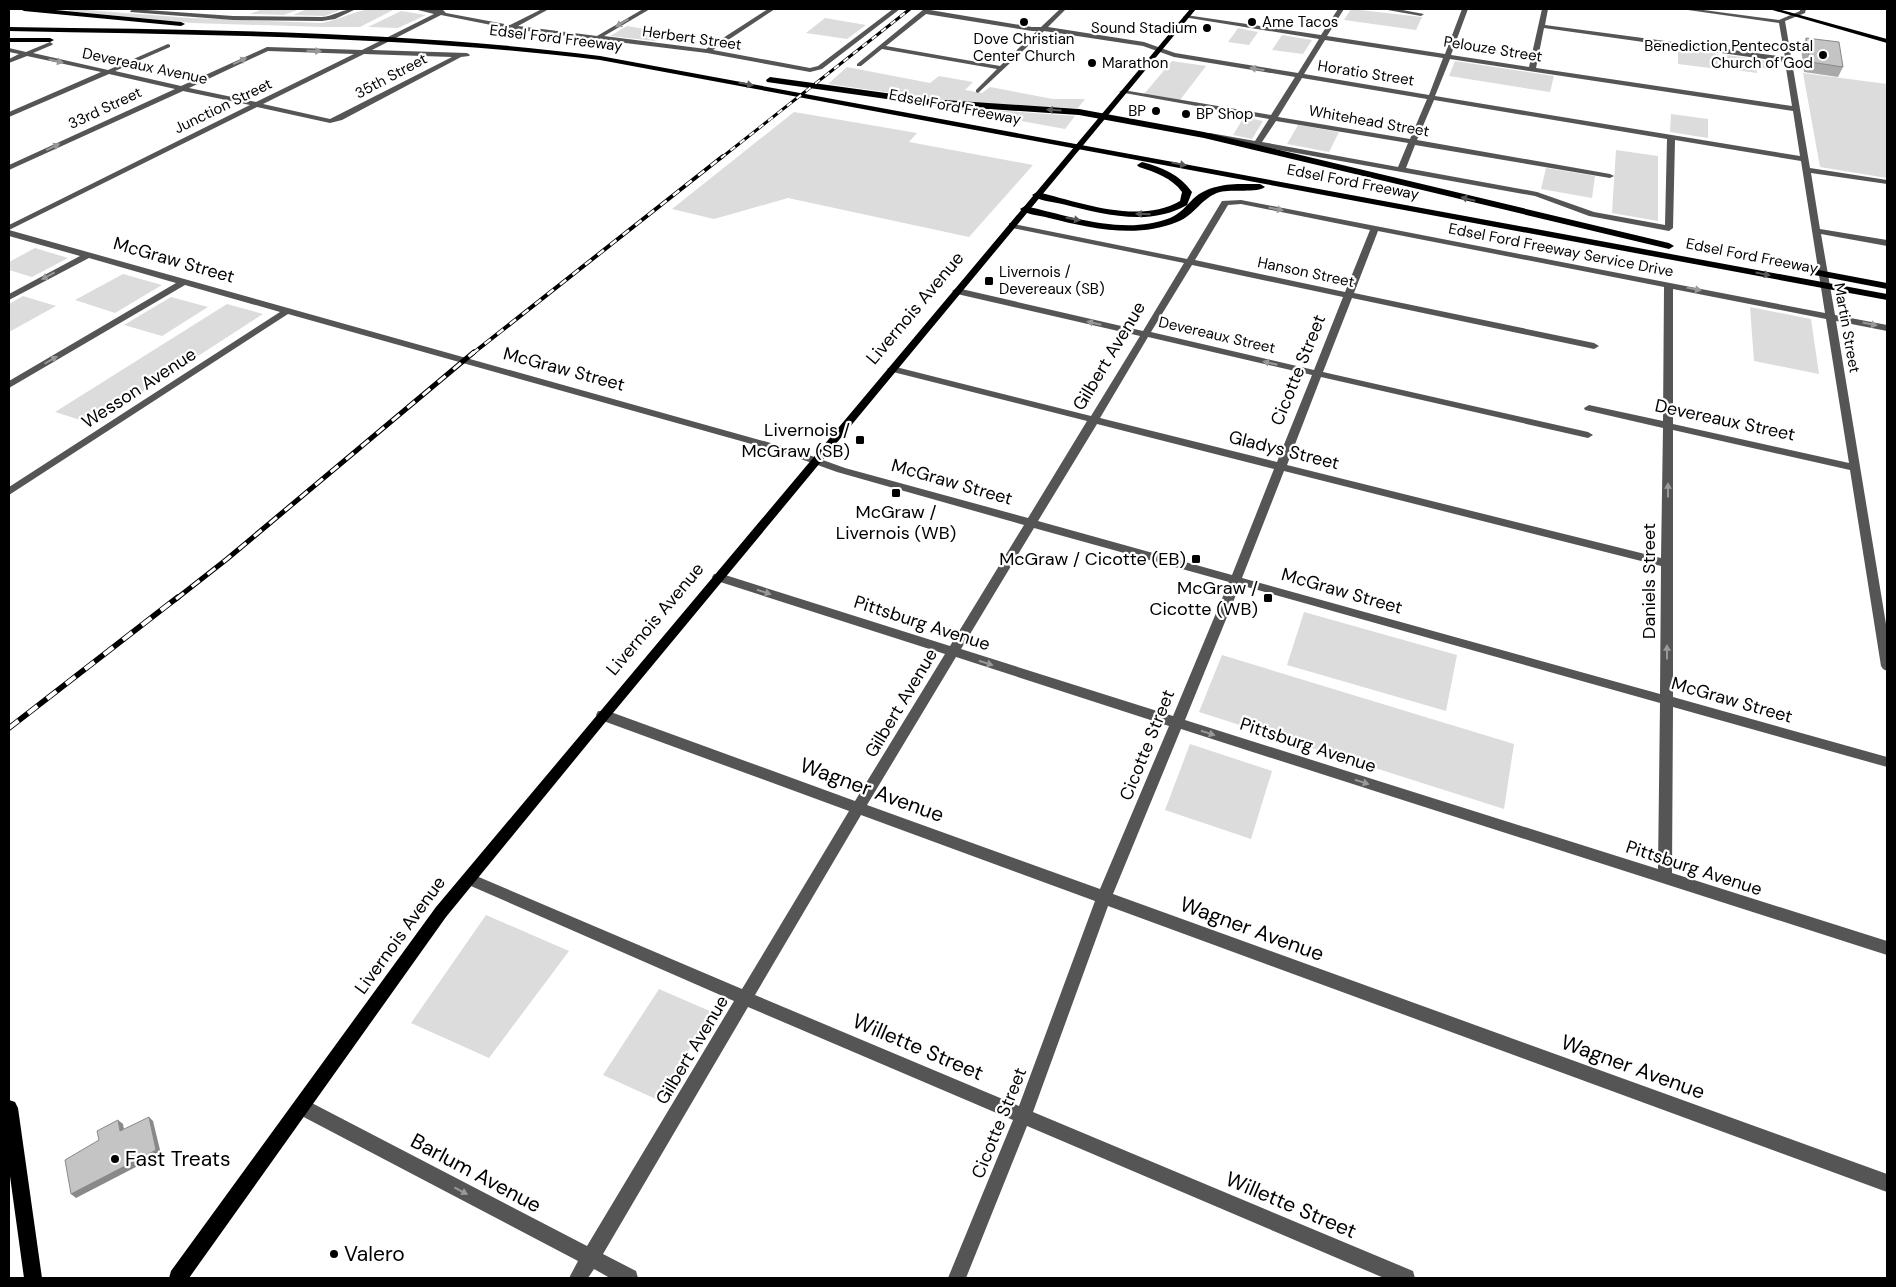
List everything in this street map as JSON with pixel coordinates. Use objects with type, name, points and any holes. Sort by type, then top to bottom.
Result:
[{"type":"highway","points":[[24,9],[210,27]]},
{"type":"highway","name":"Edsel Ford Freeway","points":[[9,22],[465,35],[596,50],[730,73]]},
{"type":"highway","name":"Edsel Ford Freeway","points":[[9,29],[370,37],[504,46],[632,63],[1846,289],[1887,299]]},
{"type":"highway","points":[[66,39],[276,35]]},
{"type":"highway","points":[[9,40],[54,42]]},
{"type":"highway","name":"Edsel Ford Freeway","points":[[1101,118],[1056,110],[929,102],[763,78],[1887,286]]},
{"type":"highway","points":[[784,91],[822,102],[1141,164],[1172,177],[1186,189],[1187,196],[1184,203],[1175,208],[1144,214],[1037,196]]},
{"type":"highway","points":[[1101,118],[1204,135],[1669,246]]},
{"type":"highway","points":[[1025,209],[1106,225],[1144,227],[1164,224],[1181,217],[1202,196],[1214,191],[1232,187],[1259,187],[1498,228],[1550,234]]},
{"type":"main road","name":"Livernois Avenue","points":[[178,1278],[442,912],[603,715],[1193,9]]},
{"type":"main road","points":[[1772,9],[1887,42]]},
{"type":"main road","points":[[9,1108],[33,1278]]},
{"type":"street","points":[[233,18],[254,9]]},
{"type":"street","points":[[135,10],[233,18],[328,19],[353,9]]},
{"type":"street","name":"Herbert Street","points":[[416,9],[511,28],[707,51],[815,70],[897,9]]},
{"type":"street","name":"Junction Street","points":[[9,228],[450,9]]},
{"type":"street","points":[[511,28],[546,9]]},
{"type":"street","points":[[597,38],[647,9]]},
{"type":"street","points":[[707,51],[772,9]]},
{"type":"street","points":[[978,91],[1063,9]]},
{"type":"street","points":[[1258,143],[1341,9]]},
{"type":"street","points":[[1385,9],[1421,14]]},
{"type":"street","points":[[1401,170],[1448,56],[1465,9]]},
{"type":"street","points":[[1532,69],[1544,9]]},
{"type":"street","points":[[1684,9],[1783,22],[1784,18],[1803,12],[1803,9]]},
{"type":"street","points":[[859,65],[926,10]]},
{"type":"street","name":"Horatio Street","points":[[926,10],[1032,29],[1144,44],[1170,55],[1804,159]]},
{"type":"street","name":"Pelouze Street","points":[[1186,17],[1796,109]]},
{"type":"street","name":"Martin Street","points":[[1783,22],[1853,467],[1887,666]]},
{"type":"street","points":[[1541,26],[1789,60]]},
{"type":"street","points":[[9,61],[54,42]]},
{"type":"street","points":[[9,115],[168,46]]},
{"type":"street","points":[[880,47],[1002,68]]},
{"type":"street","name":"33rd Street","points":[[9,168],[266,48],[362,52]]},
{"type":"street","name":"Devereaux Avenue","points":[[9,50],[256,105],[334,120]]},
{"type":"street","name":"35th Street","points":[[334,120],[464,55],[362,52]]},
{"type":"street","name":"Whitehead Street","points":[[1123,92],[1610,176]]},
{"type":"street","points":[[1204,135],[1258,143],[1537,194],[1592,214],[1669,228],[1671,137]]},
{"type":"street","points":[[1806,170],[1887,182]]},
{"type":"street","name":"Edsel Ford Freeway Service Drive","points":[[1228,202],[1241,202],[1887,328]]},
{"type":"street","name":"Gilbert Avenue","points":[[578,1278],[1188,261],[1222,206],[1228,202]]},
{"type":"street","name":"Hanson Street","points":[[1012,225],[1594,346]]},
{"type":"street","name":"Cicotte Street","points":[[958,1278],[1023,1116],[1104,897],[1235,580],[1375,228]]},
{"type":"street","points":[[1816,231],[1887,242]]},
{"type":"street","name":"McGraw Street","points":[[9,233],[1032,524],[1887,762]]},
{"type":"street","points":[[9,297],[88,255]]},
{"type":"street","points":[[9,385],[184,282]]},
{"type":"street","name":"Daniels Street","points":[[1665,878],[1669,284]]},
{"type":"street","name":"Devereaux Street","points":[[957,291],[1588,435]]},
{"type":"street","name":"Wesson Avenue","points":[[9,492],[287,311]]},
{"type":"street","name":"Gladys Street","points":[[892,369],[1668,564]]},
{"type":"street","name":"Devereaux Street","points":[[1589,408],[1853,467]]},
{"type":"street","name":"Pittsburg Avenue","points":[[718,577],[1887,948]]},
{"type":"street","name":"Wagner Avenue","points":[[603,715],[1887,1183]]},
{"type":"street","name":"Willette Street","points":[[469,879],[1406,1278]]},
{"type":"street","name":"Barlum Avenue","points":[[302,1107],[629,1278]]},
{"type":"shaded area","points":[[373,8],[395,9],[360,27],[325,27],[192,23],[68,11],[73,9],[190,18],[321,23]]},
{"type":"shaded area","points":[[263,9],[300,9],[284,15],[250,14]]},
{"type":"shaded area","points":[[307,9],[343,9],[325,16],[293,15]]},
{"type":"shaded area","points":[[1351,9],[1422,17],[1416,30],[1344,20]]},
{"type":"shaded area","points":[[401,11],[426,15],[398,28],[368,27]]},
{"type":"shaded area","points":[[825,18],[866,25],[847,39],[806,33]]},
{"type":"shaded area","points":[[627,26],[669,33],[655,41],[610,36]]},
{"type":"shaded area","points":[[1238,28],[1258,32],[1249,45],[1228,42]]},
{"type":"shaded area","points":[[1282,35],[1312,40],[1303,54],[1272,50]]},
{"type":"shaded area","points":[[1678,48],[1718,54],[1718,69],[1678,64]]},
{"type":"shaded area","points":[[1727,55],[1775,62],[1776,70],[1756,67],[1757,73],[1728,69]]},
{"type":"shaded area","points":[[1172,61],[1206,66],[1180,100],[1144,94]]},
{"type":"shaded area","points":[[1455,61],[1554,76],[1550,92],[1449,76]]},
{"type":"shaded area","points":[[847,67],[930,83],[939,76],[973,82],[965,90],[982,93],[990,87],[1053,99],[1085,99],[1078,108],[963,103],[828,84]]},
{"type":"shaded area","points":[[1803,73],[1887,84],[1887,178],[1820,167]]},
{"type":"shaded area","points":[[940,106],[1075,116],[1065,129]]},
{"type":"shaded area","points":[[794,112],[917,133],[909,142],[1033,165],[969,237],[788,198],[714,219],[672,209]]},
{"type":"shaded area","points":[[1671,114],[1708,119],[1708,138],[1670,132]]},
{"type":"shaded area","points":[[1244,117],[1263,121],[1252,139],[1233,135]]},
{"type":"shaded area","points":[[1298,125],[1339,132],[1329,152],[1287,144]]},
{"type":"shaded area","points":[[1616,150],[1658,156],[1658,221],[1612,213]]},
{"type":"shaded area","points":[[1546,168],[1595,176],[1592,198],[1541,189]]},
{"type":"shaded area","points":[[35,248],[68,258],[32,277],[9,270],[9,262]]},
{"type":"shaded area","points":[[123,274],[162,285],[115,313],[75,300]]},
{"type":"shaded area","points":[[23,296],[56,306],[9,332],[9,304]]},
{"type":"shaded area","points":[[171,297],[208,307],[162,336],[124,325]]},
{"type":"shaded area","points":[[227,304],[263,314],[93,424],[55,412]]},
{"type":"shaded area","points":[[1750,307],[1811,319],[1819,374],[1754,361]]},
{"type":"shaded area","points":[[1304,612],[1457,655],[1446,711],[1287,665]]},
{"type":"shaded area","points":[[1222,655],[1514,744],[1504,809],[1199,712]]},
{"type":"shaded area","points":[[1190,744],[1272,771],[1251,839],[1165,810]]},
{"type":"shaded area","points":[[486,915],[569,951],[489,1058],[411,1023]]},
{"type":"shaded area","points":[[659,989],[712,1012],[658,1100],[603,1075]]},
{"type":"building","points":[[1806,38],[1839,42],[1843,67],[1810,62]]},
{"type":"building","name":"Fast Treats","points":[[149,1117],[156,1150],[71,1194],[65,1160],[99,1140],[97,1131],[118,1120],[120,1131]]},
{"type":"railway","points":[[721,158],[910,9]]},
{"type":"railway","points":[[472,354],[723,156]]},
{"type":"railway","points":[[176,599],[227,559],[474,352]]},
{"type":"railway","points":[[9,728],[178,597]]},
{"type":"place","name":"Dove Christian Center Church","points":[[1024,22]]},
{"type":"place","name":"Ame Tacos","points":[[1252,22]]},
{"type":"place","name":"Sound Stadium","points":[[1207,28]]},
{"type":"place","name":"Benediction Pentecostal Church of God","points":[[1823,55]]},
{"type":"place","name":"Marathon","points":[[1092,63]]},
{"type":"place","name":"BP","points":[[1156,111]]},
{"type":"place","name":"BP Shop","points":[[1186,114]]},
{"type":"place","name":"Livernois / Devereaux (SB)","points":[[989,281]]},
{"type":"place","name":"Livernois / McGraw (SB)","points":[[860,440]]},
{"type":"place","name":"McGraw / Livernois (WB)","points":[[896,493]]},
{"type":"place","name":"McGraw / Cicotte (EB)","points":[[1196,559]]},
{"type":"place","name":"McGraw / Cicotte (WB)","points":[[1268,598]]},
{"type":"place","name":"Fast Treats","points":[[115,1159]]},
{"type":"place","name":"Valero","points":[[334,1254]]}]
